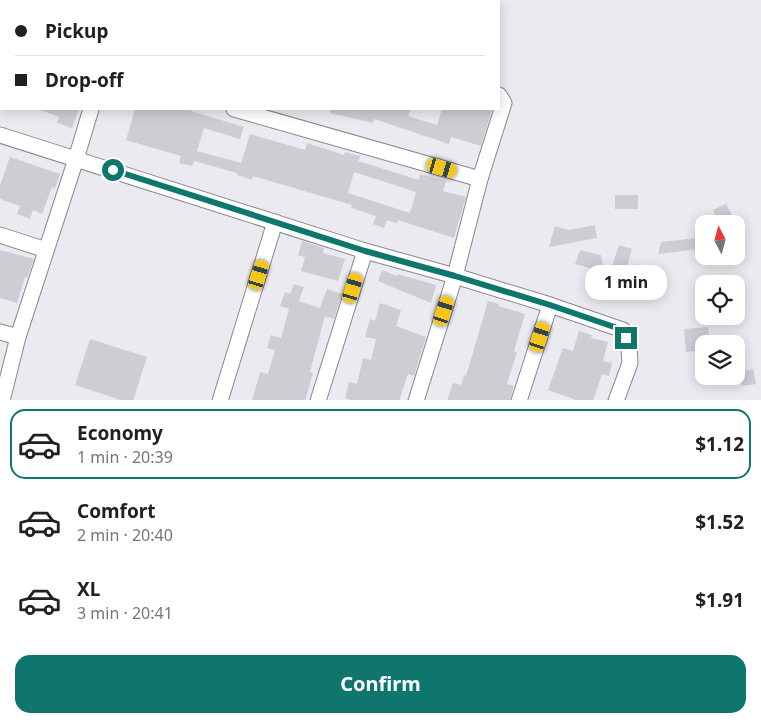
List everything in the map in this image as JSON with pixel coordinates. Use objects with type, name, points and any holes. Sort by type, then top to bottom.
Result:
[{"type":"street","points":[[416,400],[455,276],[480,179],[504,103],[500,97]]},
{"type":"street","points":[[2,400],[18,337],[91,110]]},
{"type":"street","points":[[238,110],[480,179]]},
{"type":"street","points":[[0,135],[365,251],[550,305],[623,330],[629,347],[630,363],[616,400]]},
{"type":"street","points":[[220,400],[275,222]]},
{"type":"street","points":[[0,235],[46,250]]},
{"type":"street","points":[[318,400],[365,251]]},
{"type":"street","points":[[519,400],[550,305]]},
{"type":"street","points":[[0,332],[18,337]]},
{"type":"building","points":[[41,110],[79,110],[72,128],[57,123],[59,117]]},
{"type":"building","points":[[135,110],[192,110],[244,127],[240,139],[204,128],[197,151],[241,163],[250,134],[305,150],[307,143],[344,155],[345,152],[360,156],[358,161],[419,180],[420,174],[446,181],[443,191],[466,197],[454,238],[398,220],[397,223],[387,220],[384,228],[373,224],[376,216],[351,208],[352,205],[253,176],[252,180],[237,175],[237,173],[194,161],[192,166],[179,163],[181,156],[126,140]],"holes":[[[354,172],[416,192],[410,213],[348,193]]]},
{"type":"building","points":[[331,110],[411,110],[408,116],[437,125],[442,110],[492,110],[481,146],[451,137],[449,144],[374,119],[373,123],[330,113]]},
{"type":"building","points":[[10,157],[60,174],[55,188],[52,187],[42,214],[33,210],[30,219],[17,214],[20,206],[0,199],[0,185]]},
{"type":"building","points":[[615,195],[638,195],[638,209],[615,209]]},
{"type":"building","points":[[726,204],[732,215],[716,215],[713,210]]},
{"type":"building","points":[[595,225],[597,238],[549,247],[555,226],[569,230]]},
{"type":"building","points":[[695,238],[695,249],[658,254],[661,242]]},
{"type":"building","points":[[302,241],[324,248],[323,253],[345,259],[338,281],[301,271],[305,257],[298,255]]},
{"type":"building","points":[[619,245],[632,249],[623,281],[609,277]]},
{"type":"building","points":[[0,250],[34,259],[27,278],[25,277],[17,303],[0,298]]},
{"type":"building","points":[[580,250],[601,255],[604,272],[575,264]]},
{"type":"building","points":[[382,270],[397,276],[398,274],[436,285],[431,303],[378,281]]},
{"type":"building","points":[[294,284],[304,287],[299,301],[320,308],[327,289],[342,294],[334,319],[325,316],[310,372],[313,373],[305,400],[252,400],[260,372],[268,374],[275,350],[267,348],[271,335],[281,338],[289,309],[280,306],[285,292],[290,294]]},
{"type":"building","points":[[488,301],[525,314],[514,351],[517,352],[507,384],[514,386],[510,400],[447,400],[453,383],[461,385],[464,375],[466,376]]},
{"type":"building","points":[[380,303],[401,310],[396,326],[426,337],[414,376],[408,374],[399,400],[350,400],[345,398],[349,382],[357,384],[363,358],[371,360],[376,339],[365,337],[370,319],[375,321]]},
{"type":"building","points":[[708,327],[709,335],[695,335],[695,351],[686,352],[684,329]]},
{"type":"building","points":[[579,331],[592,335],[591,338],[608,342],[603,361],[612,363],[609,376],[602,374],[593,400],[576,400],[548,390],[563,348],[573,351]]},
{"type":"building","points":[[90,339],[147,357],[133,400],[121,400],[75,385]]},
{"type":"building","points":[[753,369],[756,384],[742,386],[745,385],[745,371]]},
{"type":"route","points":[[113,170],[365,251],[550,305],[623,330],[626,338]]}]
